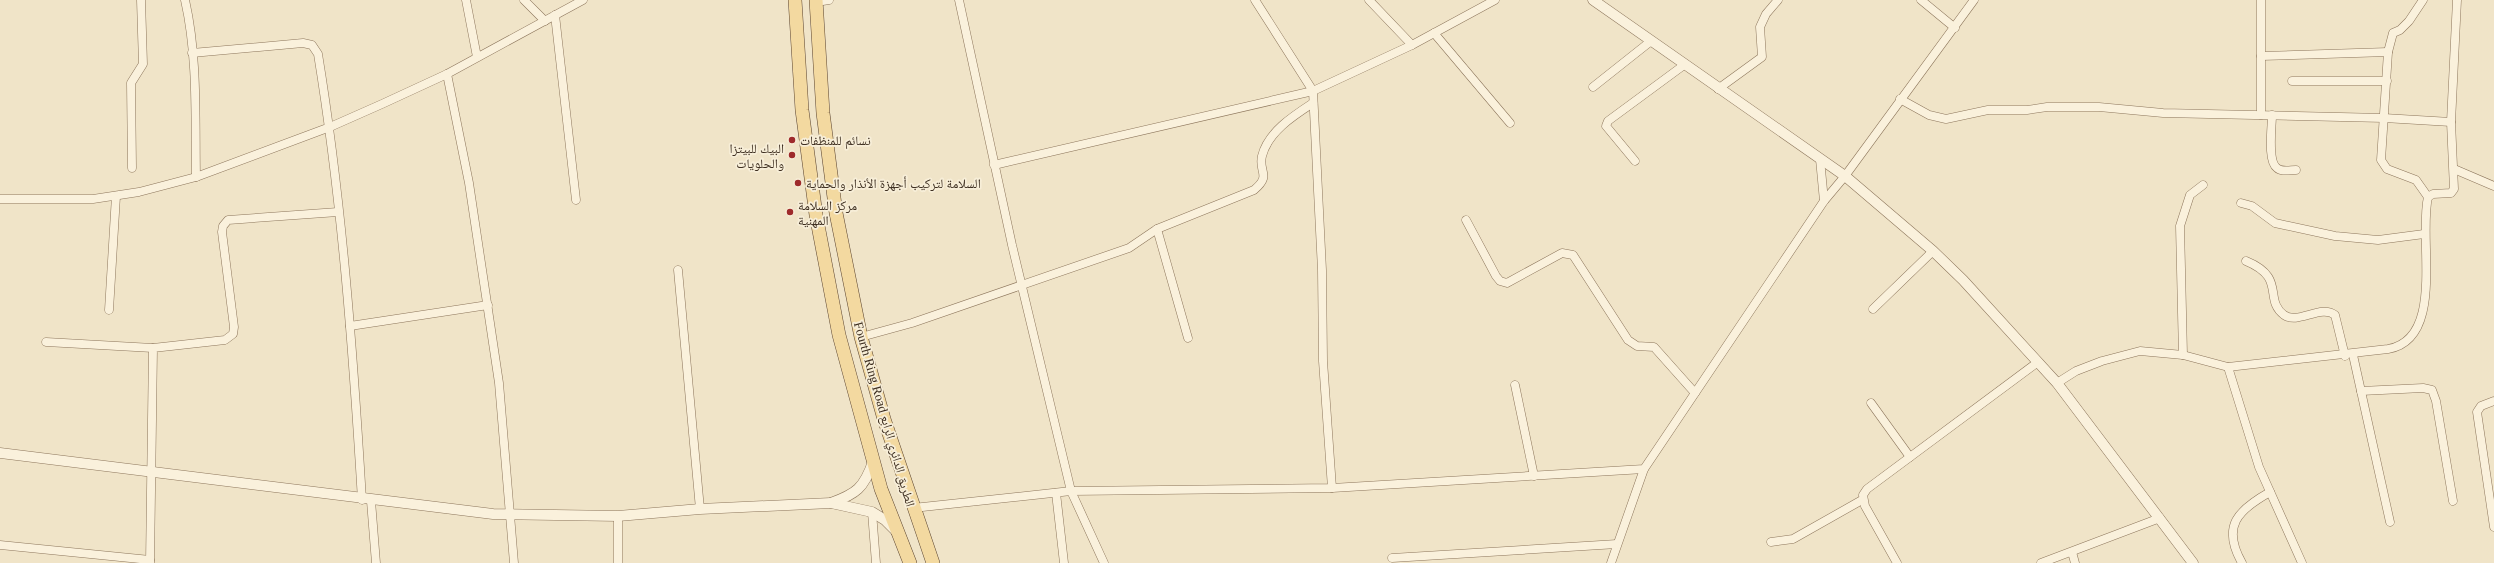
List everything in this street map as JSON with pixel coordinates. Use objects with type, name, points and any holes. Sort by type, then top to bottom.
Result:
[{"type":"main road","points":[[795,0],[802,110],[816,215],[839,335],[873,462],[898,534],[910,563]]},
{"type":"main road","name":"Fourth Ring Road الطريق الدائري الرابع","points":[[820,1],[823,113],[836,212],[861,337],[913,508],[933,563]]},
{"type":"street","points":[[132,168],[131,83],[143,64],[141,0]]},
{"type":"street","points":[[184,0],[189,18],[195,95],[196,177]]},
{"type":"street","points":[[466,0],[477,57]]},
{"type":"street","points":[[524,0],[545,21]]},
{"type":"street","points":[[0,199],[79,199],[116,196],[196,177],[330,127],[447,74],[583,0]]},
{"type":"street","points":[[959,0],[994,165],[1071,491],[1104,563]]},
{"type":"street","points":[[1255,0],[1312,91],[1322,270],[1323,361],[1332,488]]},
{"type":"street","points":[[1369,0],[1412,45]]},
{"type":"street","points":[[994,165],[1312,91],[1412,45],[1495,0]]},
{"type":"street","points":[[1593,0],[1718,89],[1845,176],[1934,251],[1963,280],[2057,383],[2193,563]]},
{"type":"street","points":[[1718,89],[1762,57],[1760,27],[1766,14],[1778,0]]},
{"type":"street","points":[[1921,0],[1955,28]]},
{"type":"street","points":[[1610,563],[1644,469],[1824,201],[1845,176],[1900,99],[1955,28],[1974,0]]},
{"type":"street","points":[[2261,0],[2261,115]]},
{"type":"street","points":[[2057,383],[2076,371],[2123,354],[2140,351],[2183,355],[2228,367],[2349,355],[2401,347],[2411,337],[2420,322],[2426,302],[2424,234],[2428,197],[2416,180],[2387,169],[2382,165],[2388,52],[2393,33],[2404,26],[2423,0]]},
{"type":"street","points":[[2428,197],[2453,192],[2454,169],[2451,122],[2456,0]]},
{"type":"street","points":[[555,15],[576,200]]},
{"type":"street","points":[[1434,33],[1510,123]]},
{"type":"street","points":[[1593,87],[1651,42]]},
{"type":"street","points":[[192,53],[303,43],[312,45],[318,54],[330,127],[366,500],[376,563]]},
{"type":"street","points":[[2261,56],[2388,52]]},
{"type":"street","points":[[1635,161],[1606,126],[1608,122],[1684,65]]},
{"type":"street","points":[[447,74],[469,183],[499,383],[508,515],[514,563]]},
{"type":"street","points":[[2292,81],[2386,81]]},
{"type":"street","points":[[1900,99],[1929,115],[1946,119],[1988,110],[2099,107],[2163,113],[2384,118],[2451,122]]},
{"type":"street","points":[[861,337],[912,323],[1129,248],[1157,228],[1254,190],[1261,184],[1264,175],[1261,158],[1265,146],[1280,127],[1313,103]]},
{"type":"street","points":[[2272,115],[2271,150],[2274,165],[2280,170],[2296,170]]},
{"type":"street","points":[[1820,159],[1824,201]]},
{"type":"street","points":[[2454,169],[2494,186]]},
{"type":"street","points":[[2183,355],[2180,226],[2190,195],[2203,185]]},
{"type":"street","points":[[109,310],[116,196]]},
{"type":"street","points":[[2241,203],[2252,206],[2274,223],[2335,236],[2378,240],[2424,234]]},
{"type":"street","points":[[46,342],[153,348],[225,340],[233,334],[234,327],[222,232],[223,226],[228,220],[338,212]]},
{"type":"street","points":[[1466,220],[1496,276],[1503,282],[1507,283],[1562,252],[1573,255],[1628,340],[1637,346],[1654,347],[1695,393]]},
{"type":"street","points":[[1157,228],[1188,338]]},
{"type":"street","points":[[1873,309],[1934,251]]},
{"type":"street","points":[[2246,261],[2258,266],[2270,277],[2277,305],[2284,315],[2292,317],[2327,312],[2335,315],[2361,391],[2390,522]]},
{"type":"street","points":[[678,270],[700,509]]},
{"type":"street","points":[[350,326],[488,305]]},
{"type":"street","points":[[0,545],[150,561],[150,472],[153,348]]},
{"type":"street","points":[[1771,542],[1793,539],[1862,500],[1866,489],[2038,362]]},
{"type":"street","points":[[2228,367],[2259,467],[2302,563]]},
{"type":"street","points":[[1515,385],[1534,476]]},
{"type":"street","points":[[2361,391],[2423,388],[2432,390],[2436,401],[2453,501]]},
{"type":"street","points":[[2494,401],[2481,406],[2477,412],[2490,468],[2494,527]]},
{"type":"street","points":[[1871,403],[1910,457]]},
{"type":"street","points":[[0,453],[366,500],[508,515],[618,516],[700,509],[831,503],[872,512],[885,520],[898,534]]},
{"type":"street","points":[[831,503],[850,496],[860,488],[873,462]]},
{"type":"street","points":[[913,508],[1071,491],[1332,488],[1644,469]]},
{"type":"street","points":[[2242,563],[2236,552],[2233,525],[2242,509],[2270,492]]},
{"type":"street","points":[[1056,493],[1064,563]]},
{"type":"street","points":[[1862,500],[1896,563]]},
{"type":"street","points":[[872,512],[876,563]]},
{"type":"street","points":[[618,516],[618,563]]},
{"type":"street","points":[[2041,563],[2160,518]]},
{"type":"street","points":[[1392,558],[1617,544]]},
{"type":"street","points":[[2072,552],[2075,563]]},
{"type":"place","name":"نسائم للمنظفات","points":[[792,140]]},
{"type":"place","name":"البيك للبيتزا والحلويات","points":[[792,155]]},
{"type":"place","name":"السلامة لتركيب أجهزة الأنذار والحماية","points":[[798,183]]},
{"type":"place","name":"مركز السلامة المهنية","points":[[790,212]]}]
